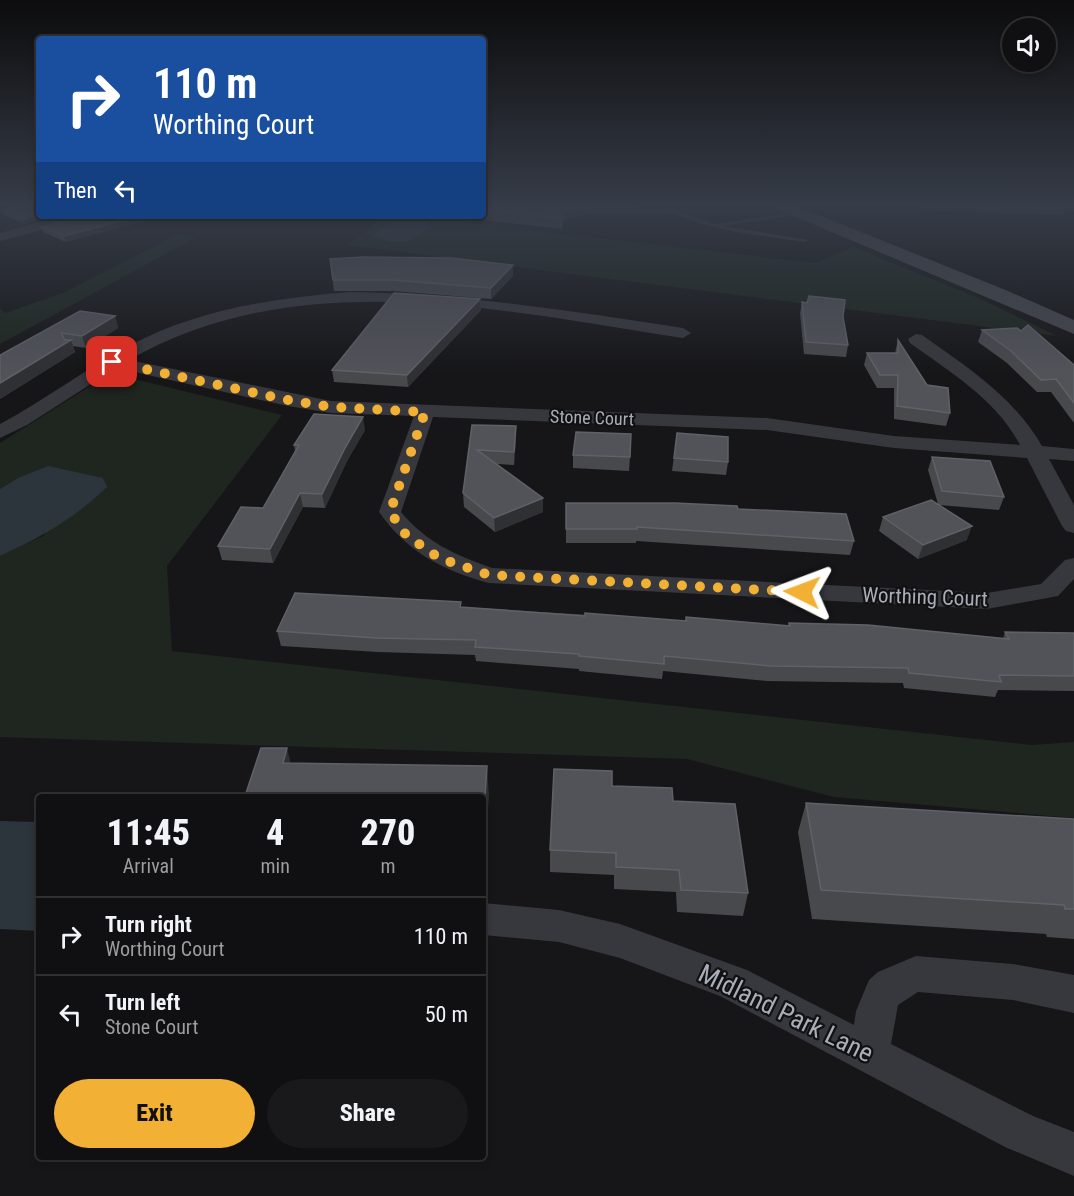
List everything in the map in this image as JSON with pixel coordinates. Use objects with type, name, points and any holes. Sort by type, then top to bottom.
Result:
[{"type":"main road","points":[[922,262],[1074,328]]},
{"type":"street","points":[[0,432],[112,362],[156,339],[241,310],[308,299],[347,296],[446,298],[683,333]]},
{"type":"street","points":[[916,339],[984,388],[1022,429],[1074,526]]},
{"type":"street","name":"Stone Court","points":[[112,362],[331,407],[767,424],[894,442],[1074,455]]},
{"type":"street","name":"Worthing Court","points":[[425,412],[390,512],[406,535],[439,558],[489,575],[987,601],[1049,590],[1074,565]]},
{"type":"street","name":"Midland Park Lane","points":[[486,919],[559,926],[620,941],[733,983],[870,1052],[1020,1132],[1074,1154]]},
{"type":"street","points":[[870,1052],[876,1011],[883,993],[892,985],[916,974],[1013,982],[1074,994]]},
{"type":"shaded area","points":[[124,262],[151,262],[0,344],[0,309],[5,313],[63,293]]},
{"type":"shaded area","points":[[477,262],[889,262],[981,299],[1057,336]]},
{"type":"shaded area","points":[[122,376],[282,415],[167,566],[172,651],[1031,745],[1074,742],[1074,818],[834,797],[687,759],[0,737],[0,556],[45,535],[18,478],[0,489],[0,443],[100,380]]},
{"type":"shaded area","points":[[48,466],[103,478],[107,487],[82,509],[56,526],[30,542],[0,556],[0,489],[18,478]]},
{"type":"shaded area","points":[[0,821],[36,822],[36,931],[0,929]]},
{"type":"building","points":[[330,262],[485,262],[513,265],[491,288],[392,280],[333,280]]},
{"type":"building","points":[[394,293],[480,299],[407,375],[332,370]]},
{"type":"building","points":[[809,296],[845,300],[843,317],[848,345],[806,342],[802,302],[807,303]]},
{"type":"building","points":[[80,311],[115,316],[82,336],[61,333],[65,340],[71,340],[0,383],[0,355]]},
{"type":"building","points":[[1028,325],[1074,365],[1074,403],[1056,379],[1041,380],[1011,351],[982,330],[1017,328],[1021,331]]},
{"type":"building","points":[[898,340],[927,385],[948,388],[950,413],[897,406],[898,375],[880,375],[867,353],[898,353]]},
{"type":"building","points":[[314,414],[363,417],[322,494],[300,493],[270,549],[218,546],[241,507],[263,508],[299,445],[294,445]]},
{"type":"building","points":[[472,425],[516,426],[514,452],[477,450],[543,498],[494,518],[463,493]]},
{"type":"building","points":[[576,432],[631,434],[630,457],[573,455]]},
{"type":"building","points":[[677,433],[728,437],[728,462],[674,458]]},
{"type":"building","points":[[932,457],[990,461],[1004,497],[942,491]]},
{"type":"building","points":[[931,500],[972,526],[923,545],[883,517]]},
{"type":"building","points":[[566,503],[675,503],[737,506],[738,509],[846,514],[854,541],[637,527],[637,529],[566,529]]},
{"type":"building","points":[[295,593],[461,602],[460,607],[585,616],[585,613],[686,621],[686,617],[790,626],[789,623],[868,625],[1009,639],[1005,632],[1074,633],[1074,676],[999,675],[1001,682],[909,673],[908,668],[771,666],[664,656],[664,664],[579,656],[579,654],[475,647],[476,640],[376,638],[277,631]]},
{"type":"building","points":[[261,748],[287,748],[283,763],[487,766],[485,794],[246,794]]},
{"type":"building","points":[[554,769],[612,771],[612,786],[672,788],[673,801],[735,804],[748,893],[681,890],[679,870],[616,867],[616,853],[550,850]]},
{"type":"building","points":[[806,803],[1074,819],[1074,909],[1065,909],[1064,905],[821,890]]},
{"type":"route","points":[[112,362],[331,407],[425,412],[390,512],[406,535],[439,558],[489,575],[802,592]]}]
